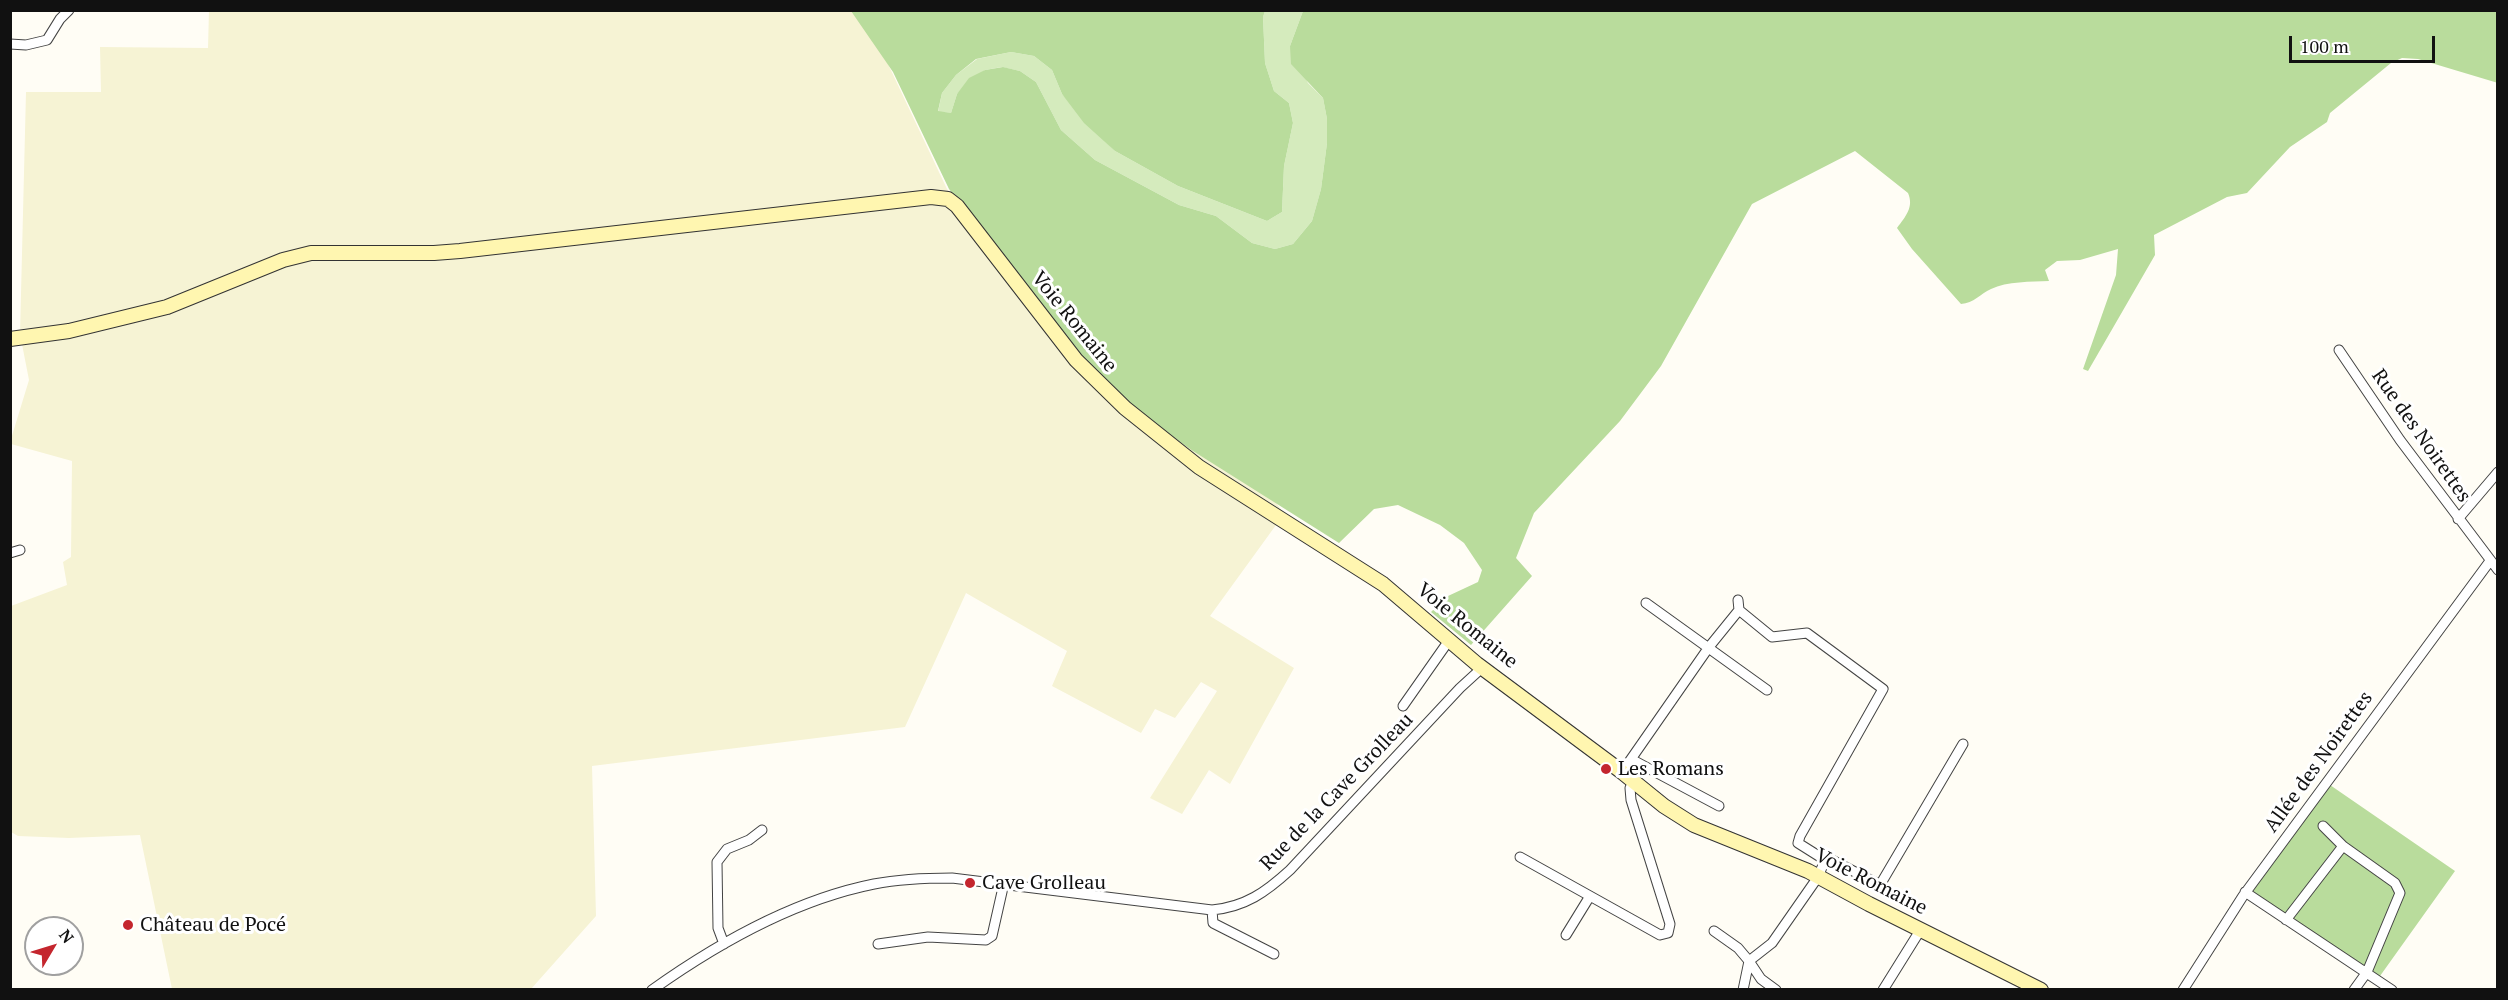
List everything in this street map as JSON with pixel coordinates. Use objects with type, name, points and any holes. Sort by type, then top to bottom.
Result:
[{"type":"street","points":[[10,44],[26,45],[47,40],[60,19],[69,10]]},
{"type":"street","name":"Voie Romaine","points":[[10,339],[58,333],[167,307],[283,260],[311,254],[443,252],[943,197],[957,206],[1076,360],[1125,408],[1199,466],[1376,579],[1483,667],[1628,776],[1664,806],[1686,821],[1776,857],[2041,990]]},
{"type":"street","name":"Rue des Noirettes","points":[[2339,350],[2400,440],[2498,570]]},
{"type":"street","points":[[2458,519],[2498,472]]},
{"type":"street","name":"Allée des Noirettes","points":[[2184,990],[2245,892],[2490,561]]},
{"type":"street","points":[[1646,603],[1767,690]]},
{"type":"street","points":[[1520,857],[1660,935],[1668,933],[1670,924],[1631,800],[1628,776],[1631,759],[1738,605],[1772,637],[1807,633],[1883,689],[1800,836],[1798,843],[1825,860],[1830,859],[1880,885],[1963,744]]},
{"type":"street","points":[[1403,706],[1450,639]]},
{"type":"street","name":"Rue de la Cave Grolleau","points":[[652,990],[724,944],[816,900],[875,884],[952,878],[1212,910],[1229,909],[1248,902],[1268,890],[1316,843],[1460,688],[1483,667]]},
{"type":"street","points":[[1631,759],[1719,806]]},
{"type":"street","points":[[2323,826],[2343,846],[2395,883],[2400,894],[2367,972],[2354,990]]},
{"type":"street","points":[[724,944],[718,928],[717,862],[726,849],[749,840],[762,830]]},
{"type":"street","points":[[2286,920],[2343,846]]},
{"type":"street","points":[[1743,990],[1749,961],[1772,943],[1818,877],[1825,860]]},
{"type":"street","points":[[878,944],[928,937],[986,940],[992,936],[1004,883]]},
{"type":"street","points":[[2245,892],[2392,990]]},
{"type":"street","points":[[1566,935],[1590,896]]},
{"type":"street","points":[[1212,910],[1213,923],[1274,954]]},
{"type":"street","points":[[1882,990],[1921,929]]},
{"type":"street","points":[[1714,931],[1738,948],[1761,979],[1776,990]]},
{"type":"shaded area","points":[[209,10],[857,11],[888,64],[947,189],[1010,270],[1273,498],[1284,514],[1210,616],[1294,668],[1230,784],[1209,770],[1182,814],[1150,798],[1217,691],[1201,682],[1175,718],[1155,709],[1141,733],[1052,686],[1067,651],[966,593],[905,727],[592,766],[596,916],[531,989],[172,989],[140,835],[69,838],[18,836],[11,832],[11,606],[67,585],[63,562],[71,557],[72,461],[11,444],[11,439],[29,380],[20,334],[26,92],[101,92],[100,47],[208,48]]},
{"type":"green space","points":[[851,11],[1265,11],[1263,17],[1265,63],[1274,91],[1289,103],[1293,123],[1284,166],[1282,212],[1267,221],[1178,186],[1115,151],[1084,123],[1062,94],[1052,70],[1034,56],[1011,52],[976,59],[956,75],[942,93],[938,111],[951,113],[957,94],[969,78],[985,70],[1003,67],[1020,71],[1036,82],[1061,130],[1095,160],[1179,205],[1216,216],[1252,243],[1275,249],[1293,244],[1312,221],[1321,189],[1327,143],[1327,119],[1323,98],[1291,64],[1290,46],[1303,11],[2497,11],[2498,83],[2418,59],[2402,58],[2391,63],[2330,113],[2327,122],[2290,147],[2247,193],[2227,197],[2154,235],[2155,255],[2088,371],[2083,369],[2116,275],[2118,249],[2080,260],[2057,261],[2045,270],[2049,281],[2004,285],[1991,289],[1970,302],[1961,304],[1912,249],[1897,228],[1910,207],[1908,193],[1855,151],[1752,204],[1661,366],[1620,421],[1534,513],[1516,558],[1532,576],[1471,645],[1431,612],[1448,596],[1478,582],[1482,570],[1464,543],[1440,525],[1398,505],[1374,509],[1339,543],[1193,451],[1138,412],[1070,344],[949,189],[893,72]]},
{"type":"green space","points":[[1265,11],[1303,11],[1290,46],[1308,83],[1323,98],[1327,119],[1327,143],[1321,189],[1312,221],[1293,244],[1275,249],[1252,243],[1216,216],[1179,205],[1095,160],[1061,130],[1036,82],[1020,71],[1002,67],[985,70],[957,94],[951,113],[938,112],[942,93],[956,75],[977,59],[1011,52],[1034,56],[1052,70],[1062,94],[1115,151],[1178,186],[1267,221],[1282,212],[1284,166],[1293,123],[1289,103],[1274,91],[1265,63],[1263,17]]},
{"type":"green space","points":[[2330,785],[2455,871],[2375,983],[2245,897]]},
{"type":"place","name":"Les Romans","points":[[1606,769]]},
{"type":"place","name":"Cave Grolleau","points":[[970,883]]},
{"type":"place","name":"Château de Pocé","points":[[128,925]]}]
